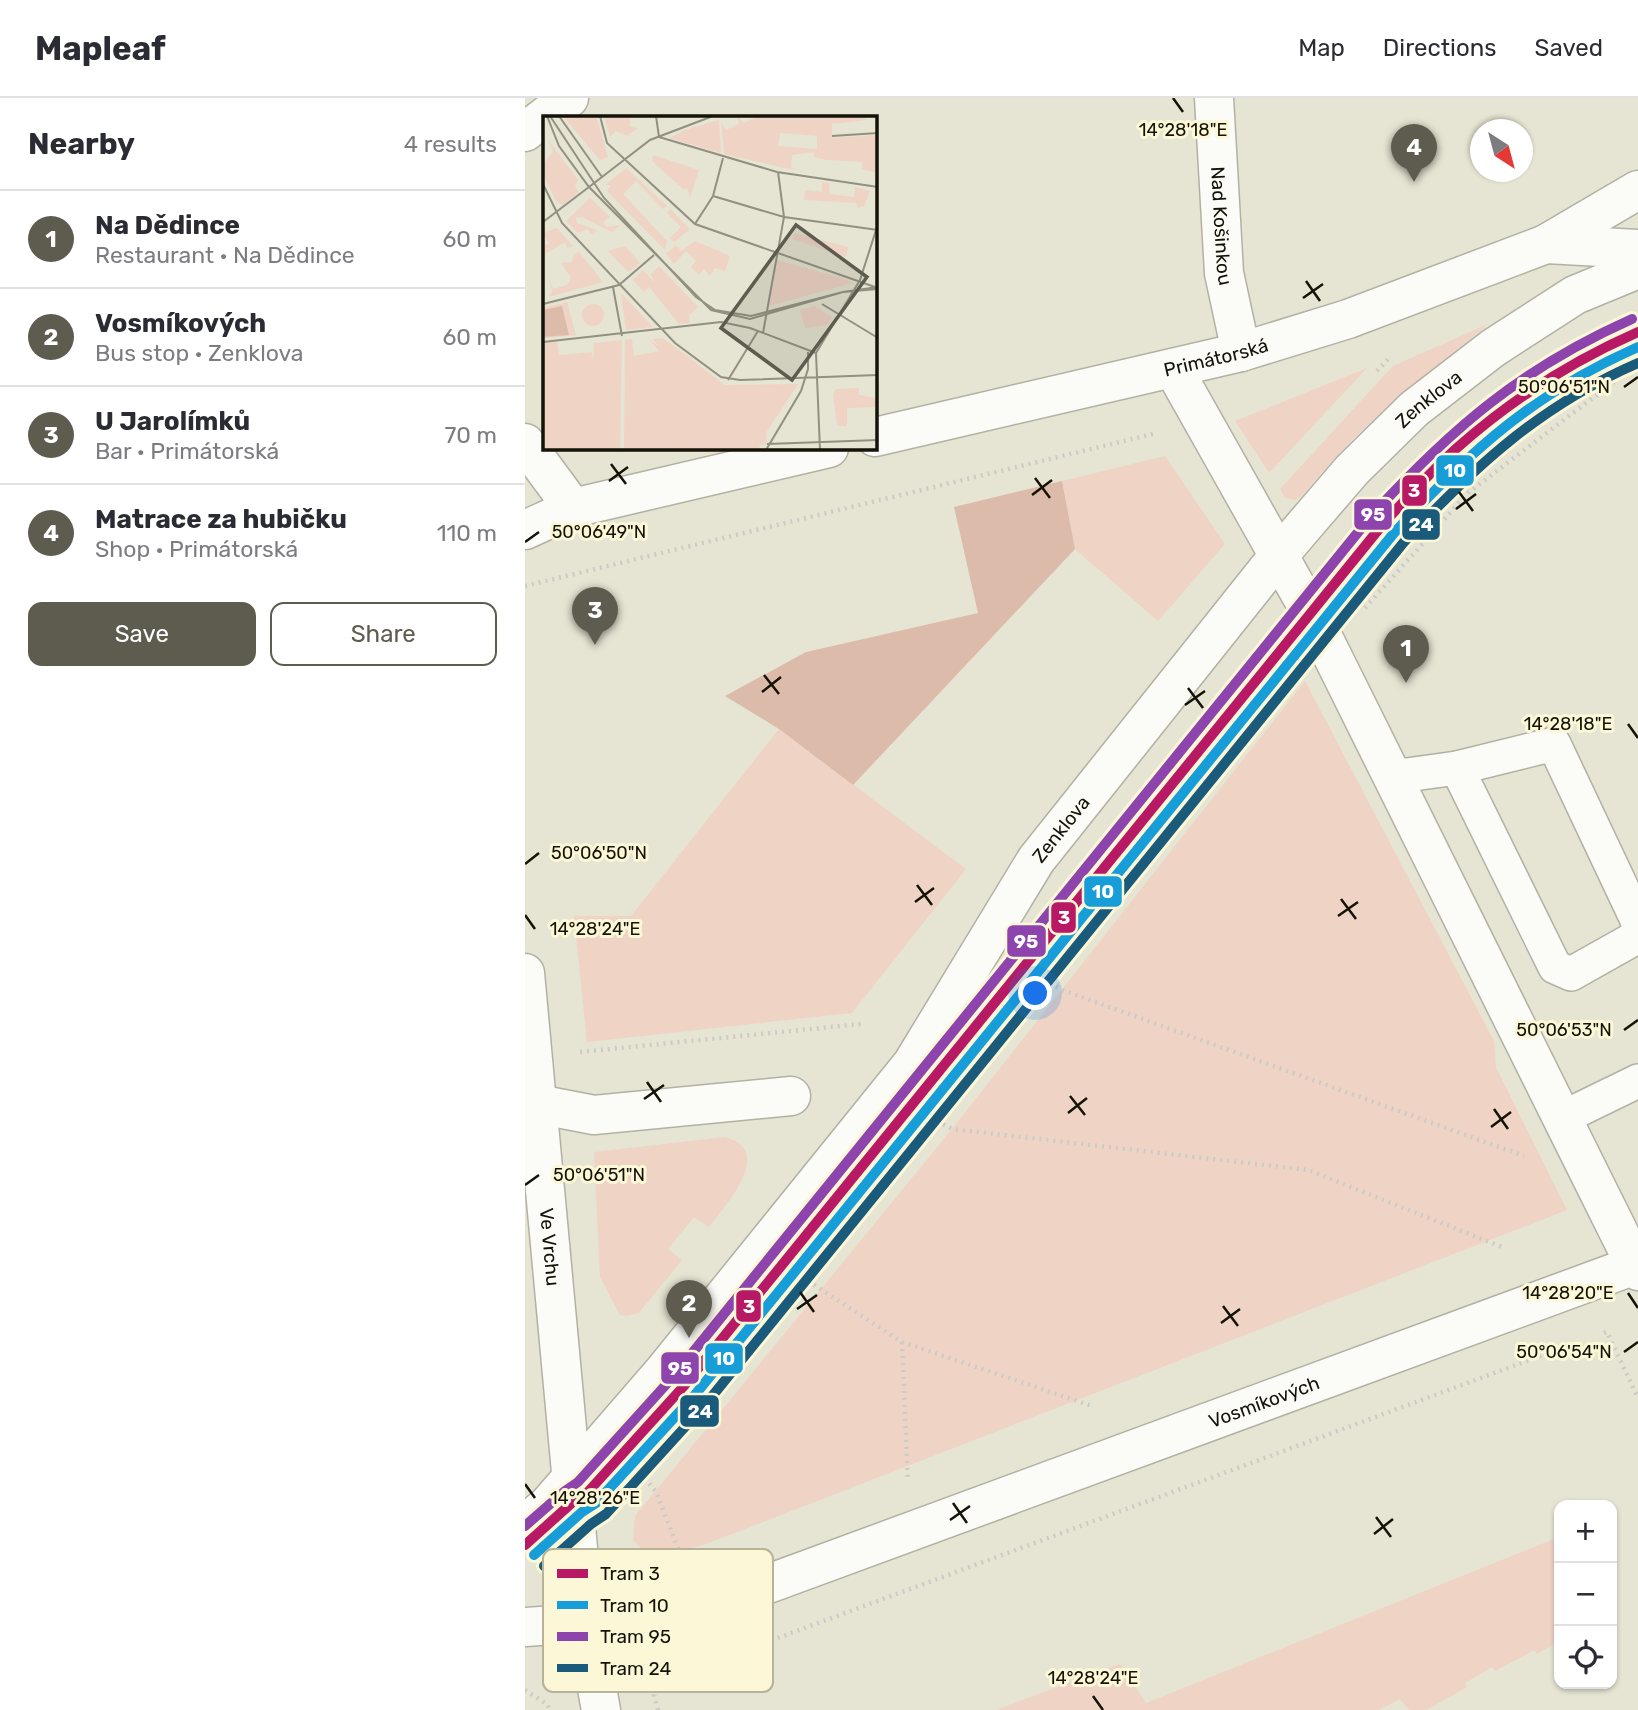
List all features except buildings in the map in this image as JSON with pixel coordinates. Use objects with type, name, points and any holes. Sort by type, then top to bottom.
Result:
[{"type":"street","points":[[546,116],[569,98]]},
{"type":"street","name":"Nad Košinkou","points":[[1214,98],[1224,274],[1241,352]]},
{"type":"street","points":[[525,132],[543,118]]},
{"type":"street","points":[[1546,244],[1638,190]]},
{"type":"street","points":[[1546,244],[1638,249]]},
{"type":"street","name":"Primátorská","points":[[877,437],[1241,352],[1348,319],[1546,244]]},
{"type":"street","name":"Zenklova","points":[[525,1524],[548,1505],[664,1371],[912,1064],[1036,860],[1279,555],[1352,470],[1414,409],[1493,348],[1575,295],[1638,269]]},
{"type":"street","points":[[1173,368],[1279,555],[1637,1267]]},
{"type":"street","points":[[525,443],[573,508]]},
{"type":"street","points":[[525,530],[573,508],[820,450]]},
{"type":"street","name":"Ve Vrchu","points":[[525,973],[533,1057],[531,1105],[572,1478]]},
{"type":"street","points":[[531,1105],[594,1115],[791,1096]]},
{"type":"street","name":"Vosmíkových","points":[[773,1582],[1637,1267]]},
{"type":"street","points":[[572,1478],[578,1549]]},
{"type":"street","name":"Vosmíkových","points":[[525,1627],[543,1626]]},
{"type":"street","points":[[598,1692],[601,1710]]},
{"type":"lane","points":[[1392,777],[1457,768],[1553,744],[1638,924],[1637,937],[1571,975],[1555,967],[1457,768]]},
{"type":"lane","points":[[1562,1118],[1638,1081]]},
{"type":"path","points":[[1383,356],[1395,352]]},
{"type":"path","points":[[525,586],[1204,422]]},
{"type":"path","points":[[730,1377],[1094,929]]},
{"type":"path","points":[[1050,983],[1062,990],[1532,1159]]},
{"type":"path","points":[[533,1057],[861,1024]]},
{"type":"path","points":[[937,1121],[952,1129],[1308,1170],[1502,1247]]},
{"type":"path","points":[[808,1281],[902,1342],[1092,1406]]},
{"type":"path","points":[[1594,1336],[1607,1332],[1638,1398]]},
{"type":"path","points":[[773,1640],[1581,1341]]},
{"type":"path","points":[[902,1342],[908,1480]]},
{"type":"path","points":[[645,1478],[656,1492],[678,1549]]},
{"type":"path","points":[[525,1690],[547,1704],[550,1710]]},
{"type":"path","points":[[656,1692],[654,1695],[659,1710]]},
{"type":"shaded area","points":[[1488,324],[1384,410],[1353,439],[1300,497],[1295,500],[1285,498],[1280,489],[1393,366]]},
{"type":"shaded area","points":[[1367,368],[1269,473],[1235,421]]},
{"type":"shaded area","points":[[1165,456],[1225,544],[1158,621],[1075,549],[1062,481]]},
{"type":"shaded area","points":[[1062,481],[1075,549],[853,785],[779,729],[725,696],[806,652],[978,613],[954,507]]},
{"type":"shaded area","points":[[1305,681],[1494,1041],[1496,1067],[1567,1210],[727,1536],[688,1549],[641,1549],[633,1540],[635,1516],[952,1129]]},
{"type":"shaded area","points":[[779,729],[966,869],[852,1013],[587,1042],[574,916],[631,916]]},
{"type":"shaded area","points":[[725,1137],[739,1144],[746,1153],[747,1165],[735,1192],[709,1227],[694,1217],[668,1249],[682,1260],[639,1313],[620,1315],[600,1277],[594,1152]]},
{"type":"shaded area","points":[[1554,1539],[1554,1644],[1537,1654],[1535,1650],[1495,1671],[1492,1667],[1465,1683],[1467,1687],[1427,1710],[1409,1710],[1400,1699],[1379,1710],[996,1710],[1120,1664],[1146,1703]]},
{"type":"tram line","name":"95","points":[[525,1526],[578,1482],[672,1378],[1372,515],[1431,454],[1491,402],[1556,358],[1632,319]]},
{"type":"tram line","name":"3","points":[[525,1545],[574,1501],[587,1493],[683,1387],[1383,524],[1448,456],[1521,397],[1566,368],[1638,332]]},
{"type":"tram line","name":"10","points":[[534,1555],[582,1512],[596,1503],[694,1396],[1394,533],[1450,476],[1505,426],[1567,384],[1638,347]]},
{"type":"tram line","name":"24","points":[[563,1549],[606,1514],[705,1405],[1404,542],[1457,488],[1511,440],[1571,398],[1638,363]]},
{"type":"place","name":"Matrace za hubičku","points":[[1414,182]]},
{"type":"place","name":"U Jarolímků","points":[[595,645]]},
{"type":"place","name":"Na Dědince","points":[[1406,683]]},
{"type":"place","name":"Vosmíkových","points":[[689,1338]]}]
